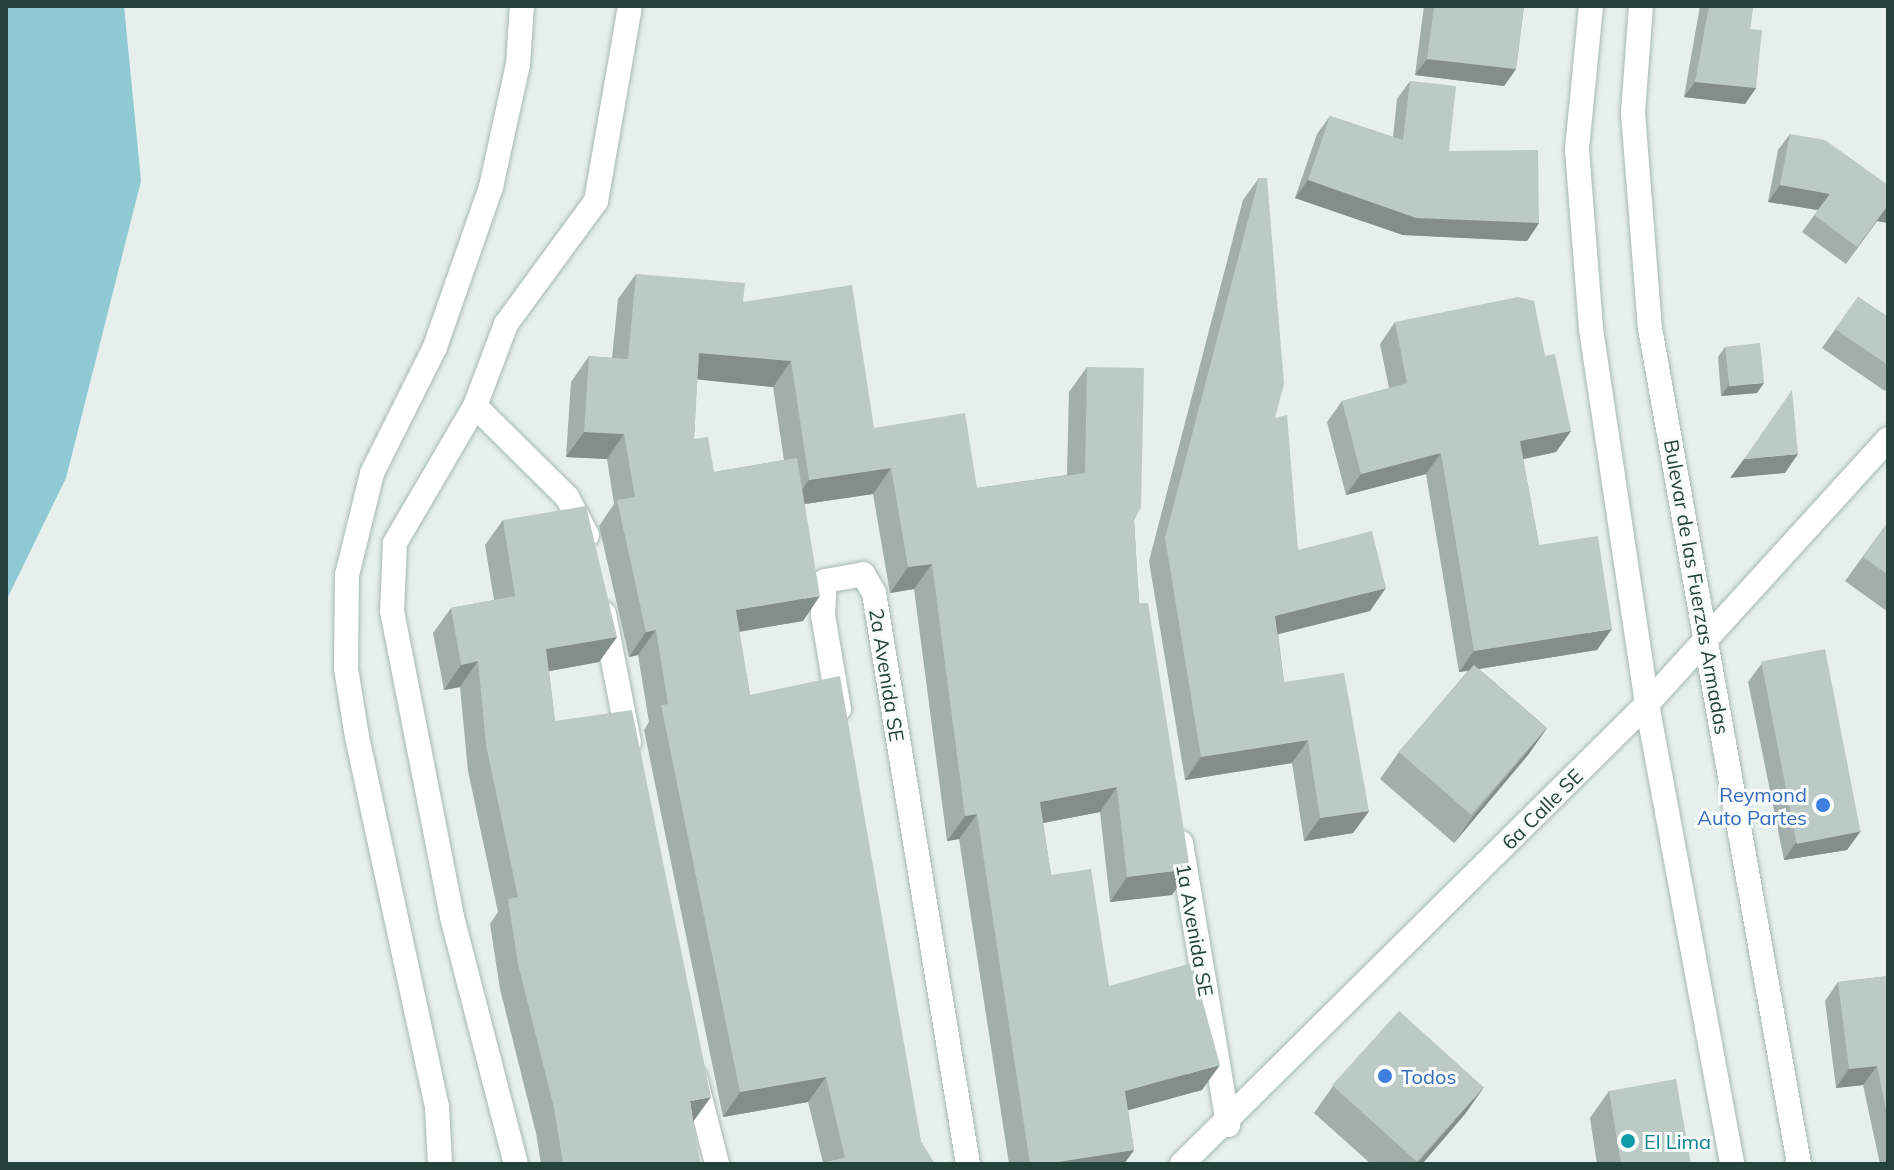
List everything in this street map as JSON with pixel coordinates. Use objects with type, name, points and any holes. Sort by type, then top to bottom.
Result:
[{"type":"street","points":[[440,1164],[437,1107],[352,710],[347,575],[372,473],[435,347],[491,187],[518,64],[522,6]]},
{"type":"street","points":[[516,1164],[452,917],[392,611],[395,543],[475,406],[506,324],[596,201],[630,6]]},
{"type":"street","points":[[1591,6],[1577,150],[1589,314],[1647,704],[1732,1164]]},
{"type":"street","name":"Bulevar de las Fuerzas Armadas","points":[[1641,6],[1633,113],[1650,328],[1799,1164]]},
{"type":"street","points":[[475,406],[567,497],[591,546]]},
{"type":"street","name":"6a Calle SE","points":[[1182,1164],[1228,1125],[1647,704],[1888,439]]},
{"type":"street","name":"2a Avenida SE","points":[[845,740],[823,615],[825,581],[845,572],[863,574],[874,593],[968,1164]]},
{"type":"street","points":[[598,585],[634,769]]},
{"type":"street","name":"1a Avenida SE","points":[[1175,812],[1228,1125]]},
{"type":"street","points":[[688,1046],[717,1164]]},
{"type":"water","points":[[6,6],[124,6],[141,181],[66,478],[6,601]]},
{"type":"building","points":[[1434,6],[1524,6],[1516,69],[1427,59]]},
{"type":"building","points":[[1709,6],[1753,6],[1750,29],[1762,30],[1756,88],[1695,82]]},
{"type":"building","points":[[1410,81],[1456,86],[1449,151],[1538,150],[1539,223],[1416,218],[1308,180],[1330,116],[1403,140]]},
{"type":"building","points":[[1790,134],[1825,140],[1888,185],[1888,205],[1857,247],[1814,215],[1830,194],[1780,185]]},
{"type":"building","points":[[1259,178],[1267,178],[1284,384],[1275,418],[1287,415],[1298,550],[1372,531],[1386,588],[1275,616],[1284,682],[1344,673],[1369,811],[1320,818],[1308,740],[1201,757],[1165,538]]},
{"type":"building","points":[[636,274],[745,283],[743,302],[852,285],[874,428],[965,413],[977,488],[1085,473],[1087,367],[1144,368],[1141,507],[1134,521],[1139,603],[1148,603],[1190,869],[1127,877],[1117,787],[1040,802],[1051,875],[1091,869],[1109,986],[1192,963],[1220,1065],[1125,1091],[1134,1150],[1030,1164],[977,814],[965,816],[932,564],[908,567],[891,468],[809,480],[791,361],[699,353],[694,439],[708,437],[714,472],[797,458],[820,596],[736,610],[750,695],[840,676],[921,1141],[934,1164],[817,1164],[845,1158],[826,1077],[740,1092],[661,705],[668,704],[656,630],[646,632],[617,500],[635,497],[624,434],[584,432],[589,356],[628,359]]},
{"type":"building","points":[[1518,297],[1534,301],[1545,356],[1555,354],[1571,431],[1520,441],[1539,545],[1598,536],[1612,629],[1474,651],[1441,453],[1361,474],[1342,401],[1407,383],[1395,322]]},
{"type":"building","points":[[1858,297],[1888,317],[1888,365],[1835,329]]},
{"type":"building","points":[[1760,343],[1764,383],[1729,386],[1725,347]]},
{"type":"building","points":[[1792,390],[1798,454],[1744,459]]},
{"type":"building","points":[[586,506],[617,637],[546,649],[555,721],[632,710],[711,1097],[690,1101],[700,1164],[563,1164],[554,1108],[518,964],[508,899],[518,897],[486,745],[478,661],[461,665],[451,608],[515,596],[503,520]]},
{"type":"building","points":[[1888,522],[1888,575],[1863,557]]},
{"type":"building","points":[[1825,649],[1860,832],[1797,844],[1761,661]]},
{"type":"building","points":[[1474,665],[1546,728],[1471,815],[1399,752]]},
{"type":"building","points":[[1888,976],[1888,1119],[1877,1066],[1849,1069],[1838,982]]},
{"type":"building","name":"Todos","points":[[1399,1011],[1484,1087],[1417,1162],[1332,1085]]},
{"type":"building","points":[[1676,1079],[1691,1164],[1621,1164],[1609,1091]]},
{"type":"place","name":"Reymond Auto Partes","points":[[1823,805]]},
{"type":"place","name":"Todos","points":[[1385,1076]]},
{"type":"place","name":"El Lima","points":[[1628,1141]]}]
